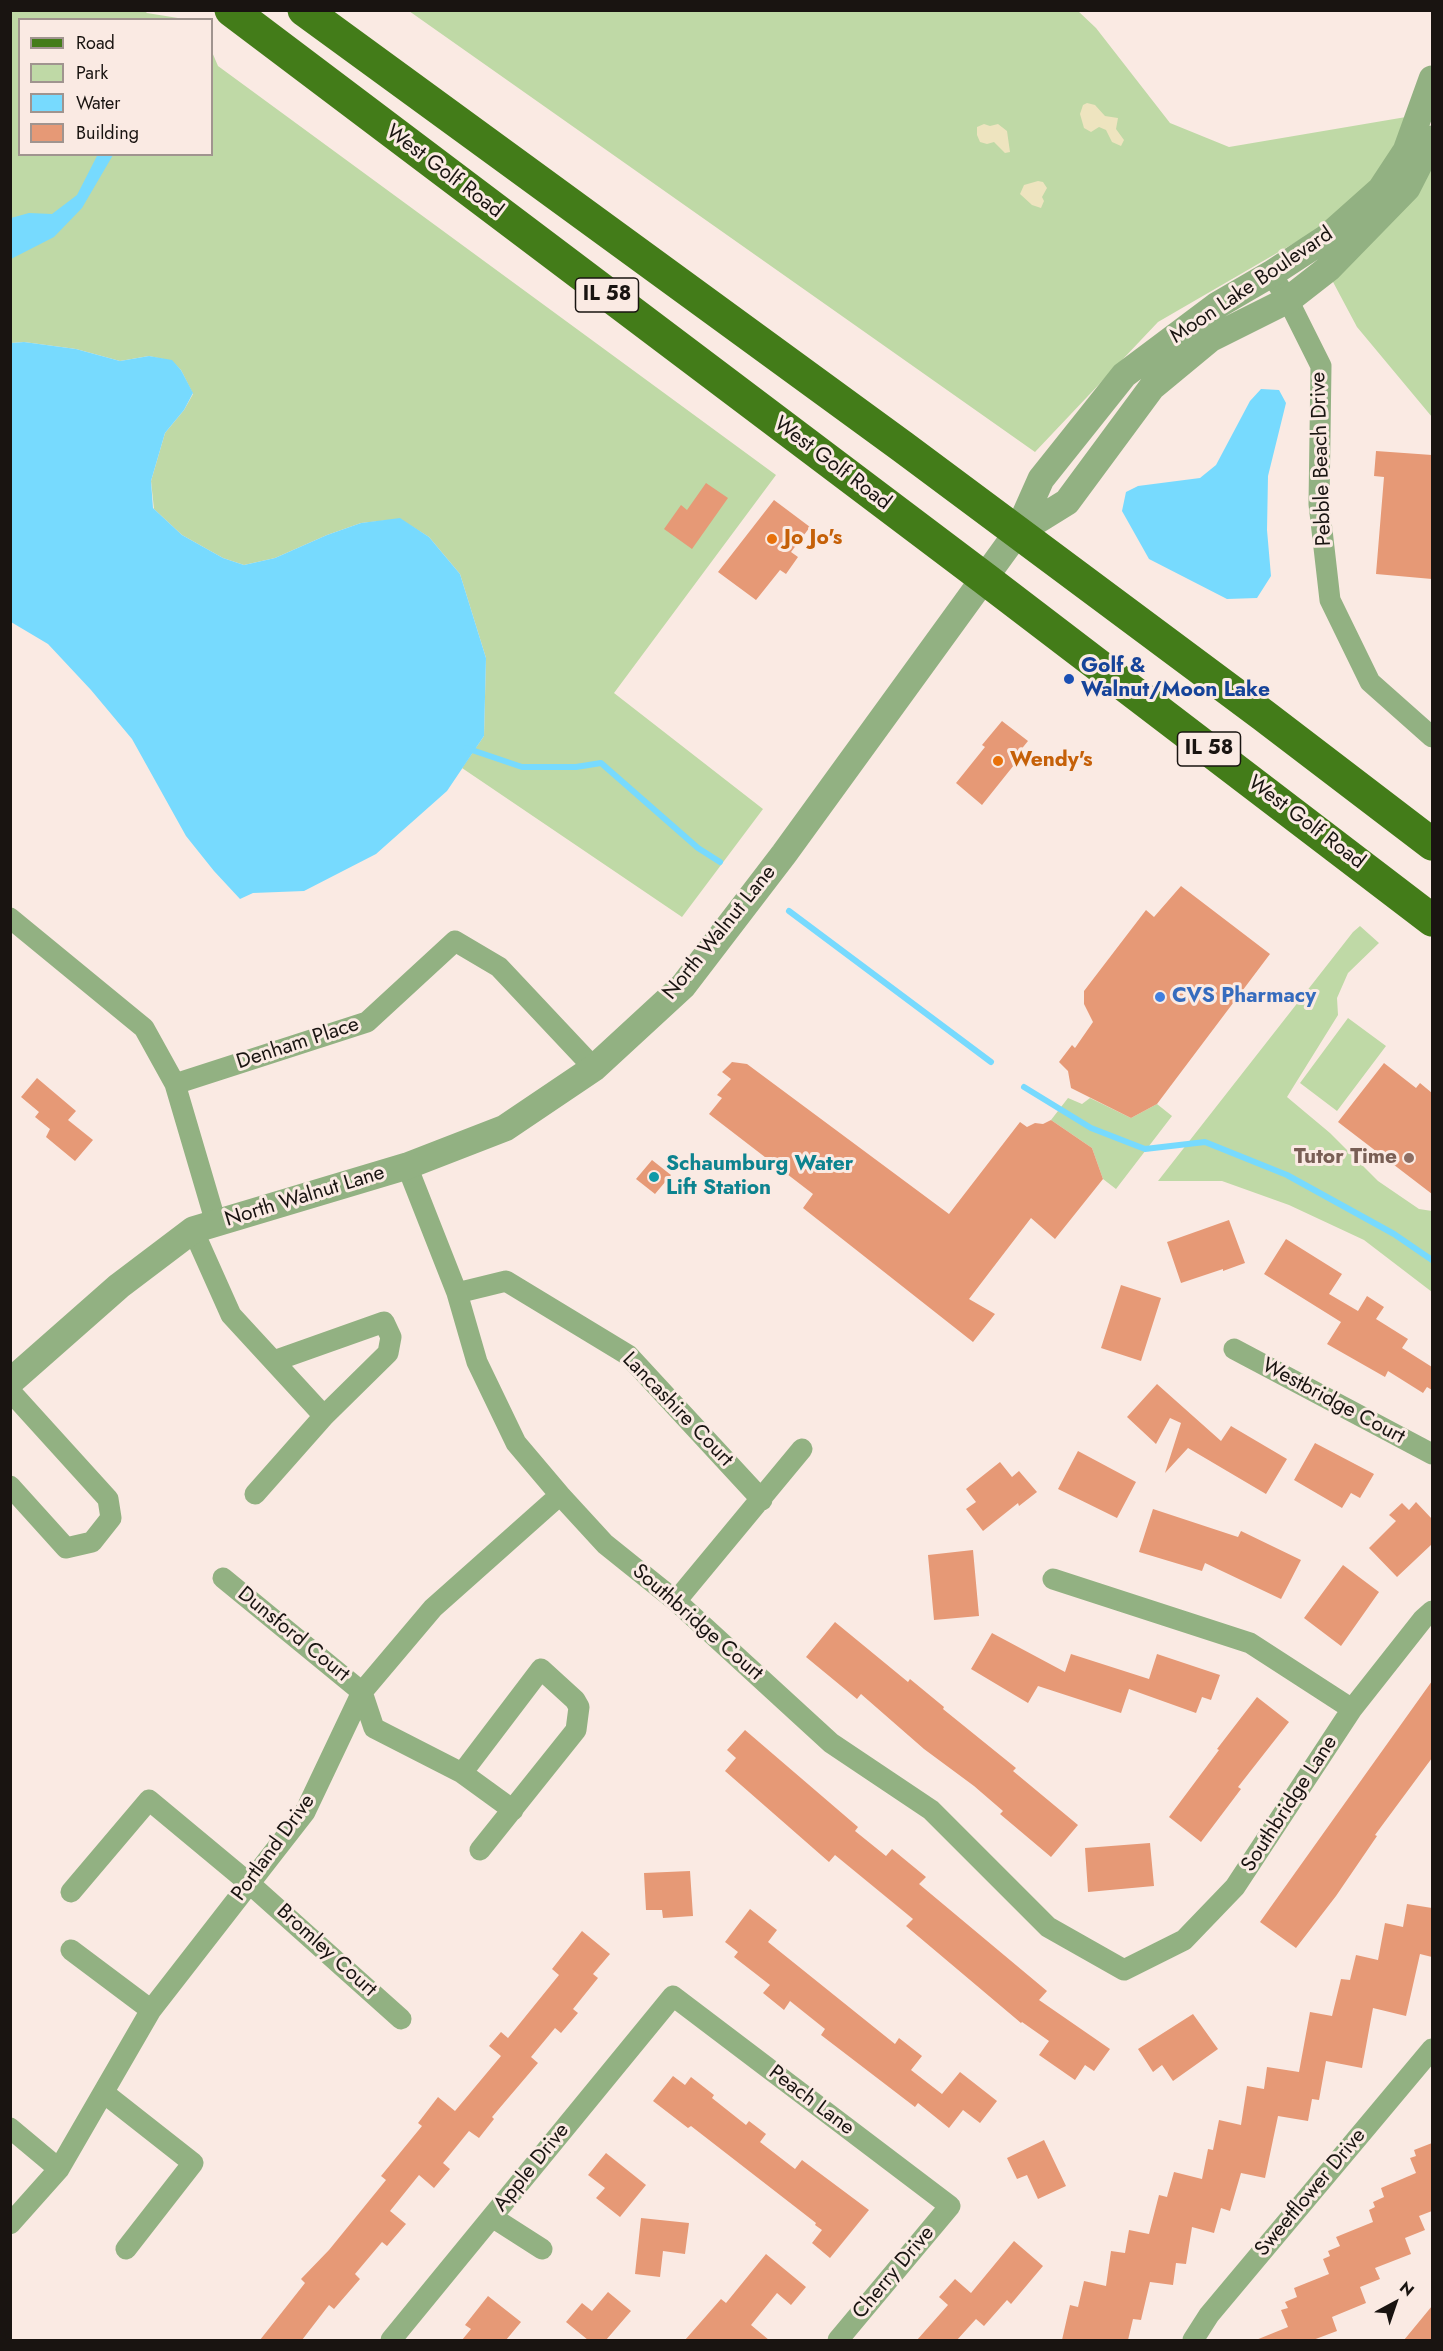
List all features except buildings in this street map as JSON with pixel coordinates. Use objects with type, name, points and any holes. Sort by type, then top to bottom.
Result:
[{"type":"main road","name":"West Golf Road","points":[[231,10],[1432,920]]},
{"type":"main road","name":"IL 58","points":[[304,10],[884,433],[1432,844]]},
{"type":"street","name":"Moon Lake Boulevard","points":[[1017,533],[1041,479],[1124,375],[1216,306],[1326,238],[1381,189],[1406,151],[1432,79]]},
{"type":"street","name":"Moon Lake Boulevard","points":[[1017,533],[1067,502],[1152,387],[1210,339],[1288,300],[1329,268],[1407,188],[1432,139]]},
{"type":"street","name":"Pebble Beach Drive","points":[[1271,274],[1288,300],[1321,366],[1319,504],[1330,600],[1370,682],[1430,730]]},
{"type":"street","name":"North Walnut Lane","points":[[10,1382],[119,1286],[204,1227],[407,1166],[505,1128],[594,1068],[683,986],[791,846],[1017,533]]},
{"type":"street","points":[[10,918],[144,1028],[175,1084],[204,1227],[231,1315],[324,1416]]},
{"type":"street","name":"Denham Place","points":[[175,1084],[367,1022],[455,941],[499,967],[594,1068]]},
{"type":"street","name":"Southbridge Court","points":[[407,1166],[457,1293],[477,1362],[516,1443],[604,1544],[676,1600],[831,1743],[931,1810],[1048,1927],[1124,1970]]},
{"type":"street","name":"Lancashire Court","points":[[457,1293],[506,1281],[628,1355],[762,1500]]},
{"type":"street","points":[[255,1494],[324,1416],[388,1353],[391,1337],[384,1322],[274,1361]]},
{"type":"street","name":"Westbridge Court","points":[[1233,1349],[1432,1454]]},
{"type":"street","points":[[10,1391],[108,1499],[111,1518],[92,1542],[66,1548],[10,1486]]},
{"type":"street","points":[[676,1600],[762,1500],[802,1449]]},
{"type":"street","name":"Portland Drive","points":[[10,2224],[59,2169],[152,2010],[305,1812],[362,1692],[433,1608],[561,1495]]},
{"type":"street","name":"Dunsford Court","points":[[223,1578],[362,1692]]},
{"type":"street","points":[[1053,1579],[1250,1643],[1352,1709]]},
{"type":"street","name":"Southbridge Lane","points":[[1124,1970],[1184,1940],[1235,1887],[1352,1709],[1423,1619],[1432,1611]]},
{"type":"street","points":[[462,1773],[541,1669],[575,1700],[579,1707],[576,1730],[480,1850]]},
{"type":"street","points":[[362,1692],[374,1728],[462,1773],[513,1810]]},
{"type":"street","name":"Bromley Court","points":[[71,1892],[149,1800],[250,1884],[401,2019]]},
{"type":"street","points":[[71,1950],[152,2010]]},
{"type":"street","name":"Peach Lane","points":[[673,1996],[950,2206]]},
{"type":"street","name":"Apple Drive","points":[[391,2340],[673,1996]]},
{"type":"street","name":"Sweetflower Drive","points":[[1193,2340],[1209,2314],[1432,2049]]},
{"type":"street","points":[[104,2093],[192,2163],[126,2248]]},
{"type":"street","points":[[10,2128],[59,2169]]},
{"type":"street","name":"Cherry Drive","points":[[838,2340],[950,2206]]},
{"type":"street","points":[[492,2217],[542,2249]]},
{"type":"green space","points":[[144,10],[147,13],[178,18],[18,18],[18,156],[213,156],[213,54],[218,66],[776,475],[614,693],[763,809],[682,917],[462,768],[484,736],[486,658],[460,574],[429,537],[400,519],[361,523],[275,558],[244,565],[223,558],[182,535],[154,509],[151,481],[165,433],[184,410],[193,394],[181,370],[172,361],[149,356],[120,361],[76,349],[24,342],[11,343],[11,11]]},
{"type":"green space","points":[[409,11],[1078,11],[1096,28],[1170,123],[1229,147],[1406,117],[1432,135],[1432,417],[1357,327],[1308,235],[1158,322],[1035,452]]},
{"type":"green space","points":[[1360,926],[1379,943],[1348,973],[1337,998],[1338,1015],[1287,1097],[1330,1133],[1378,1181],[1419,1209],[1432,1211],[1432,1292],[1364,1240],[1289,1205],[1222,1181],[1158,1181]]},
{"type":"green space","points":[[1348,1018],[1386,1046],[1337,1111],[1300,1083]]},
{"type":"green space","points":[[1068,1098],[1082,1104],[1090,1098],[1131,1118],[1157,1104],[1172,1116],[1116,1189],[1103,1179],[1092,1148],[1051,1120]]},
{"type":"sand","points":[[1087,103],[1095,105],[1105,116],[1118,118],[1116,129],[1124,140],[1121,146],[1112,142],[1106,130],[1099,127],[1091,132],[1084,128],[1080,114],[1083,105]]},
{"type":"sand","points":[[984,124],[990,126],[998,124],[1007,131],[1010,152],[1005,153],[994,142],[987,144],[980,142],[977,127]]},
{"type":"sand","points":[[1043,182],[1047,188],[1042,197],[1044,201],[1041,208],[1032,205],[1020,194],[1024,185]]},
{"type":"water","points":[[97,156],[112,156],[82,208],[54,237],[11,259],[11,218],[29,213],[52,214],[77,195]]},
{"type":"water","points":[[24,342],[76,349],[120,361],[149,356],[172,360],[181,370],[193,393],[184,410],[165,433],[151,481],[153,508],[182,535],[223,558],[244,565],[275,558],[361,523],[400,518],[429,537],[460,574],[486,658],[484,736],[447,791],[376,854],[304,891],[253,893],[240,899],[186,836],[132,739],[48,644],[11,622],[11,343]]},
{"type":"water","points":[[1261,389],[1279,390],[1286,403],[1268,476],[1267,530],[1271,576],[1257,598],[1227,599],[1149,559],[1122,511],[1126,492],[1138,486],[1200,478],[1216,465],[1250,401]]},
{"type":"waterway","points":[[466,748],[522,767],[576,767],[601,763],[698,848],[720,862]]},
{"type":"waterway","points":[[789,911],[991,1062]]},
{"type":"waterway","points":[[1024,1087],[1091,1128],[1145,1149],[1205,1142],[1287,1175],[1394,1234],[1432,1260]]},
{"type":"place","name":"Jo Jo's","points":[[772,539]]},
{"type":"place","name":"Golf & Walnut/Moon Lake","points":[[1069,679]]},
{"type":"place","name":"Wendy's","points":[[998,761]]},
{"type":"place","name":"CVS Pharmacy","points":[[1160,997]]},
{"type":"place","name":"Tutor Time","points":[[1409,1158]]},
{"type":"place","name":"Schaumburg Water Lift Station","points":[[654,1177]]}]
